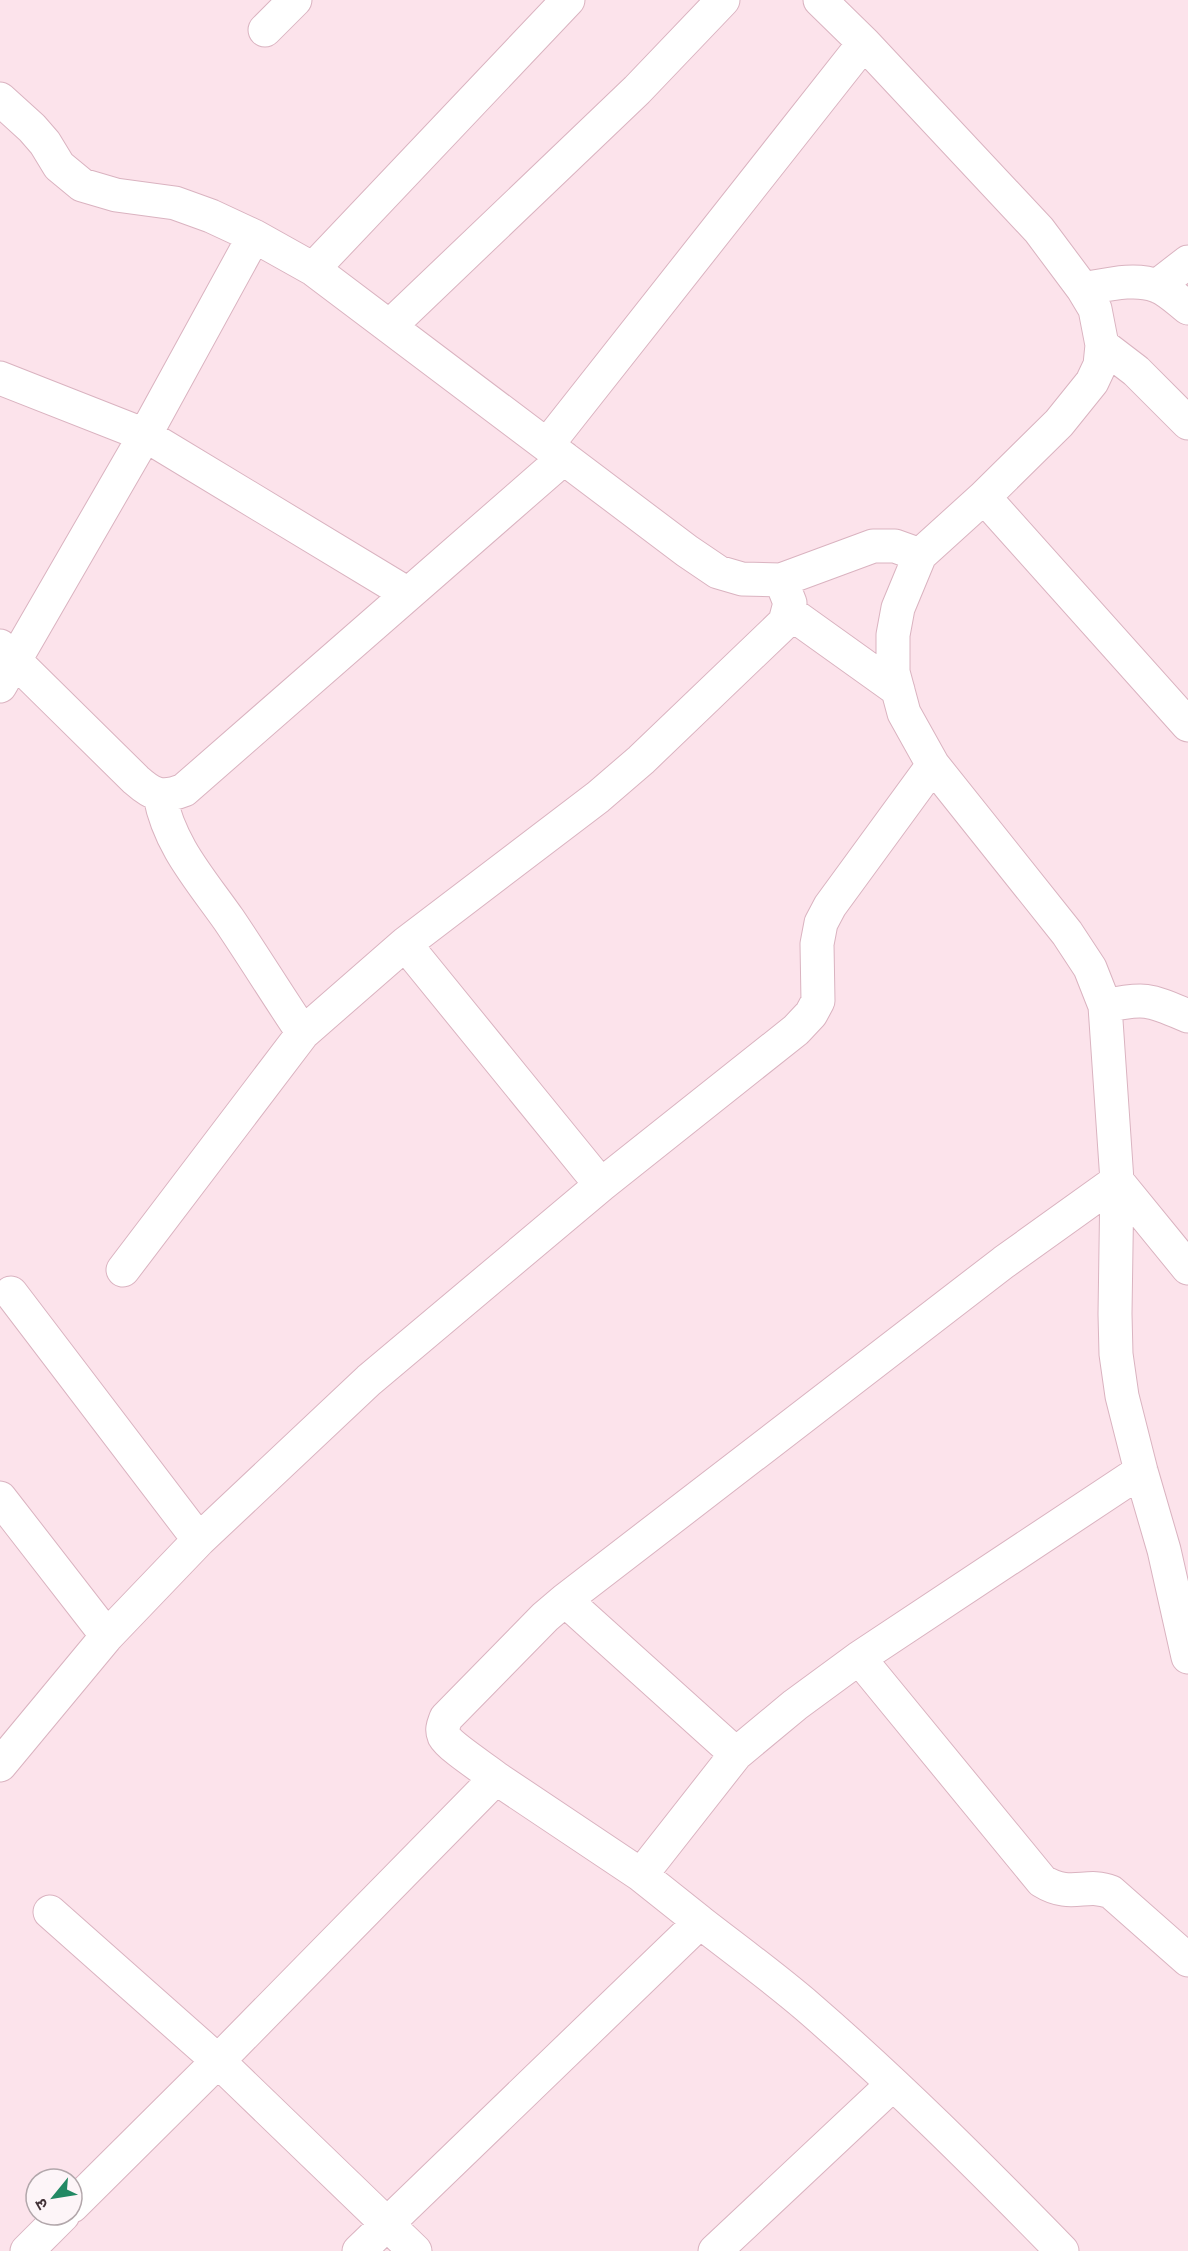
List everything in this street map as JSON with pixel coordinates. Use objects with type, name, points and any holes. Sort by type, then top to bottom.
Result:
[{"type":"street","points":[[265,30],[295,0]]},
{"type":"street","points":[[313,269],[568,0]]},
{"type":"street","points":[[390,326],[628,98],[723,0]]},
{"type":"street","points":[[820,0],[864,43],[1038,230],[1083,289],[1095,309],[1102,345],[1100,365],[1092,382],[1059,423],[984,497],[920,555],[898,608],[893,635],[893,672],[904,713],[933,765],[1067,933],[1090,968],[1105,1006],[1117,1181],[1116,1354],[1122,1396],[1164,1550],[1188,1657]]},
{"type":"street","points":[[254,236],[145,435],[5,664],[149,792],[160,796],[173,795],[184,790],[408,594],[556,452],[864,43]]},
{"type":"street","points":[[0,99],[45,143],[58,166],[82,185],[116,195],[175,203],[211,216],[254,236],[313,269],[718,572],[742,579],[781,580],[873,546],[895,546],[920,555]]},
{"type":"street","points":[[1157,286],[1188,262]]},
{"type":"street","points":[[1083,289],[1112,283],[1134,282],[1157,286],[1188,308]]},
{"type":"street","points":[[1102,345],[1136,371],[1188,423]]},
{"type":"street","points":[[0,378],[145,435],[408,594]]},
{"type":"street","points":[[984,497],[1188,725]]},
{"type":"street","points":[[123,1270],[303,1033],[405,944],[598,797],[641,760],[785,622],[790,603],[781,580]]},
{"type":"street","points":[[789,612],[898,690]]},
{"type":"street","points":[[0,1765],[107,1636],[199,1540],[369,1380],[601,1185],[796,1030],[811,1014],[818,1001],[817,944],[821,923],[830,906],[933,765]]},
{"type":"street","points":[[160,796],[171,833],[189,867],[228,920],[303,1033]]},
{"type":"street","points":[[405,944],[601,1185]]},
{"type":"street","points":[[1105,1006],[1134,1000],[1153,1002],[1188,1016]]},
{"type":"street","points":[[1117,1181],[1188,1268]]},
{"type":"street","points":[[1062,2251],[973,2160],[807,2006],[641,1875],[496,1778],[450,1743],[444,1735],[442,1726],[446,1718],[545,1617],[565,1600],[1004,1262],[1117,1181]]},
{"type":"street","points":[[11,1293],[199,1540]]},
{"type":"street","points":[[641,1875],[736,1754],[795,1705],[859,1658],[1141,1471]]},
{"type":"street","points":[[0,1498],[107,1636]]},
{"type":"street","points":[[565,1600],[736,1754]]},
{"type":"street","points":[[859,1658],[1042,1881],[1053,1888],[1066,1891],[1102,1888],[1112,1892],[1188,1960]]},
{"type":"street","points":[[84,2194],[496,1778]]},
{"type":"street","points":[[50,1912],[218,2061],[415,2251]]},
{"type":"street","points":[[359,2251],[700,1922]]},
{"type":"street","points":[[715,2251],[893,2084]]},
{"type":"street","points":[[27,2251],[51,2227]]}]
